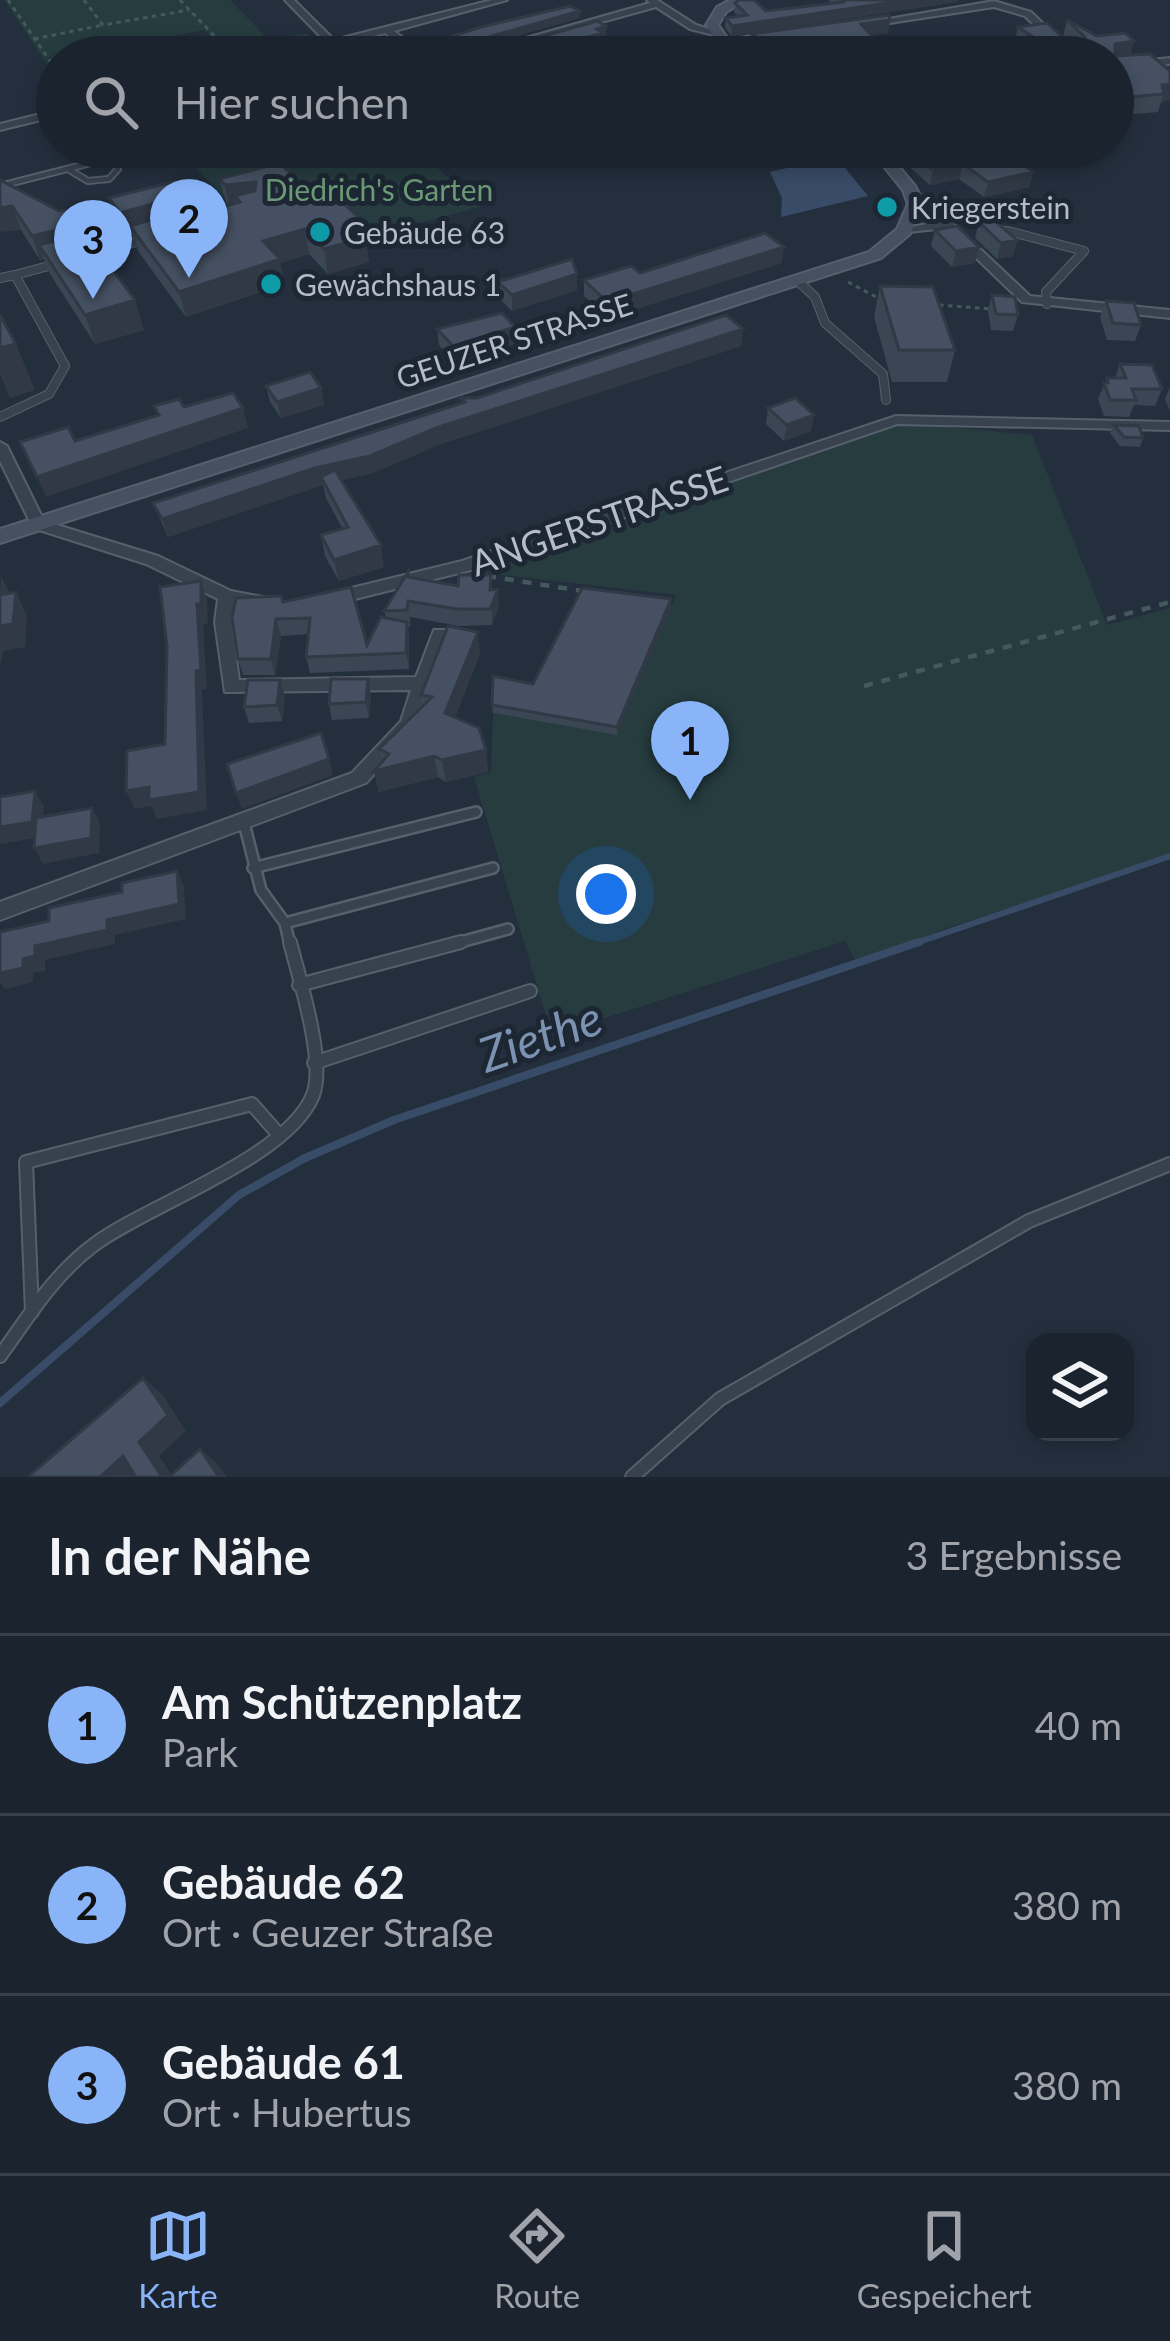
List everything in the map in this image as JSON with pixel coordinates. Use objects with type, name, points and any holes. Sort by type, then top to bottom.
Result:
[{"type":"main road","points":[[719,36],[717,14],[739,0]]},
{"type":"main road","points":[[892,168],[910,189],[915,209],[904,231]]},
{"type":"main road","name":"GEUZER STRASSE","points":[[0,536],[831,270],[882,251],[904,231]]},
{"type":"street","points":[[289,0],[325,36]]},
{"type":"street","points":[[359,36],[503,0]]},
{"type":"street","points":[[541,36],[654,2],[716,36]]},
{"type":"street","points":[[863,23],[994,4],[1028,14],[1051,36]]},
{"type":"street","points":[[386,29],[396,36]]},
{"type":"street","points":[[748,36],[776,35]]},
{"type":"street","points":[[1134,65],[1170,61]]},
{"type":"street","points":[[0,128],[36,119]]},
{"type":"street","points":[[915,209],[944,222],[1026,299],[1170,314]]},
{"type":"street","points":[[904,231],[944,222]]},
{"type":"street","name":"ANGERSTRASSE","points":[[304,604],[465,566],[896,420],[1170,426]]},
{"type":"street","points":[[0,446],[38,524],[152,560],[227,596],[283,603]]},
{"type":"street","points":[[227,596],[223,622],[231,687],[422,682]]},
{"type":"street","points":[[0,911],[359,778],[409,724],[440,634]]},
{"type":"lane","points":[[0,186],[75,168]]},
{"type":"lane","points":[[68,170],[88,181],[110,179],[117,168]]},
{"type":"lane","points":[[944,222],[964,219],[1084,251],[1046,292],[1047,304]]},
{"type":"lane","points":[[82,256],[149,238]]},
{"type":"lane","points":[[0,278],[60,263]]},
{"type":"lane","points":[[0,417],[48,398],[61,382],[64,366],[15,275]]},
{"type":"lane","points":[[798,281],[815,297],[825,323],[883,374],[886,400]]},
{"type":"lane","points":[[253,868],[476,812]]},
{"type":"lane","points":[[0,1356],[71,1262],[120,1225],[280,1136],[315,1093],[314,1063],[285,923],[270,911],[236,826]]},
{"type":"lane","points":[[285,923],[493,868]]},
{"type":"lane","points":[[299,985],[508,929]]},
{"type":"lane","points":[[314,1063],[530,991]]},
{"type":"lane","points":[[32,1313],[26,1162],[252,1104],[280,1136]]},
{"type":"lane","points":[[632,1477],[741,1387],[1029,1221],[1170,1163]]},
{"type":"path","points":[[8,0],[36,42]]},
{"type":"path","points":[[84,0],[103,26]]},
{"type":"path","points":[[180,0],[214,36]]},
{"type":"path","points":[[50,36],[189,10]]},
{"type":"path","points":[[831,270],[862,292],[889,301]]},
{"type":"path","points":[[937,305],[1015,308],[1026,299]]},
{"type":"path","points":[[465,566],[531,587],[592,592]]},
{"type":"path","points":[[865,686],[1170,602]]},
{"type":"green space","points":[[4,0],[230,0],[265,36],[210,36],[204,30],[176,36],[36,36],[36,48]]},
{"type":"green space","name":"Diedrich's Garten","points":[[196,168],[437,168],[481,207],[368,236],[306,180],[227,201]]},
{"type":"green space","points":[[897,422],[1032,435],[1107,625],[1170,608],[1170,856],[944,929],[858,964],[845,941],[552,1035],[474,777],[491,772],[493,713],[617,735],[676,595],[469,571]]},
{"type":"water","points":[[845,168],[868,196],[781,217],[782,198],[770,172]]},
{"type":"building","points":[[754,0],[766,11],[841,0],[907,0],[732,26],[726,18],[747,15],[735,3]]},
{"type":"building","points":[[570,6],[580,11],[492,36],[453,36]]},
{"type":"building","points":[[889,15],[890,20],[861,24],[872,36],[751,34]]},
{"type":"building","points":[[1067,20],[1097,36],[1084,36]]},
{"type":"building","points":[[597,21],[606,26],[597,29],[604,33],[592,36],[544,36]]},
{"type":"building","points":[[1047,23],[1061,36],[1032,36],[1018,27]]},
{"type":"building","points":[[1150,54],[1170,71],[1170,84],[1162,85],[1164,94],[1134,97],[1134,55]]},
{"type":"building","points":[[261,168],[285,168],[301,184],[319,179],[363,222],[354,225],[366,237],[324,249],[305,229],[263,241],[280,259],[179,292],[130,226],[199,206],[204,212],[240,202],[235,196],[255,191],[256,182],[225,185],[219,179]]},
{"type":"building","points":[[969,168],[1028,168],[1033,172],[988,182]]},
{"type":"building","points":[[0,180],[59,211],[66,210],[77,225],[32,236],[12,206],[0,208]]},
{"type":"building","points":[[177,181],[188,194],[120,213],[109,198]]},
{"type":"building","points":[[994,220],[1017,240],[1001,243],[979,222]]},
{"type":"building","points":[[957,226],[979,247],[956,251],[935,230]]},
{"type":"building","points":[[86,233],[135,300],[85,315],[39,245]]},
{"type":"building","points":[[765,233],[784,247],[607,302],[584,280],[631,266],[640,273]]},
{"type":"building","points":[[572,259],[577,274],[512,295],[498,282]]},
{"type":"building","points":[[880,286],[933,287],[955,350],[899,350]]},
{"type":"building","points":[[992,295],[1015,297],[1018,315],[996,314]]},
{"type":"building","points":[[1106,301],[1134,303],[1141,325],[1113,323]]},
{"type":"building","points":[[502,313],[515,327],[453,346],[437,329]]},
{"type":"building","points":[[0,315],[16,344],[0,348]]},
{"type":"building","points":[[726,315],[743,329],[436,428],[370,456],[315,468],[162,519],[153,503],[465,402],[461,398],[477,398]]},
{"type":"building","points":[[1120,364],[1152,365],[1162,389],[1132,389],[1136,400],[1110,400],[1104,383],[1107,378],[1126,378]]},
{"type":"building","points":[[310,372],[321,388],[277,402],[266,386]]},
{"type":"building","points":[[233,393],[243,408],[37,477],[20,442],[68,427],[75,441],[159,415],[154,406],[179,399],[184,407]]},
{"type":"building","points":[[795,398],[814,415],[787,425],[768,408]]},
{"type":"building","points":[[1114,425],[1139,426],[1143,438],[1124,437]]},
{"type":"building","points":[[335,470],[381,545],[334,560],[321,535],[348,527],[321,477]]},
{"type":"building","points":[[408,572],[408,577],[458,586],[459,575],[491,575],[490,590],[498,589],[490,609],[408,601],[407,610],[384,611]]},
{"type":"building","points":[[201,581],[201,604],[197,604],[201,670],[196,671],[199,792],[149,800],[149,787],[126,791],[127,751],[165,744],[167,646],[160,587]]},
{"type":"building","points":[[351,587],[367,645],[381,617],[407,622],[406,653],[306,657],[310,618],[276,619],[271,659],[238,659],[232,618],[236,598],[281,596],[283,602]]},
{"type":"building","points":[[582,588],[671,599],[617,727],[492,705],[493,676],[533,684]]},
{"type":"building","points":[[16,592],[13,624],[0,626],[0,595]]},
{"type":"building","points":[[448,626],[478,632],[445,713],[479,728],[486,750],[442,760],[434,756],[374,771],[389,754],[379,749],[432,697],[421,695]]},
{"type":"building","points":[[331,679],[368,679],[366,702],[329,704]]},
{"type":"building","points":[[248,680],[280,680],[277,705],[244,707]]},
{"type":"building","points":[[321,733],[329,759],[236,793],[227,764]]},
{"type":"building","points":[[35,791],[32,822],[0,827],[0,797]]},
{"type":"building","points":[[92,808],[91,838],[34,848],[36,818]]},
{"type":"building","points":[[177,871],[179,904],[107,920],[107,930],[35,946],[35,956],[23,959],[23,968],[0,973],[0,932],[49,921],[49,908],[122,892],[122,883]]},
{"type":"building","points":[[143,1378],[168,1415],[139,1442],[162,1477],[136,1477],[123,1456],[100,1477],[31,1477],[30,1475]]},
{"type":"building","points":[[200,1449],[219,1477],[169,1477]]},
{"type":"waterway","name":"Ziethe","points":[[910,945],[1170,856]]},
{"type":"waterway","name":"Ziethe","points":[[0,1403],[239,1195],[305,1158],[394,1120],[919,942]]},
{"type":"place","name":"Kriegerstein","points":[[887,207]]},
{"type":"place","name":"Gebäude 63","points":[[320,232]]},
{"type":"place","name":"Gebäude 62","points":[[189,278]]},
{"type":"place","name":"Gewächshaus 1","points":[[271,284]]},
{"type":"place","name":"Gebäude 61","points":[[93,299]]},
{"type":"place","name":"Am Schützenplatz","points":[[690,800]]}]
